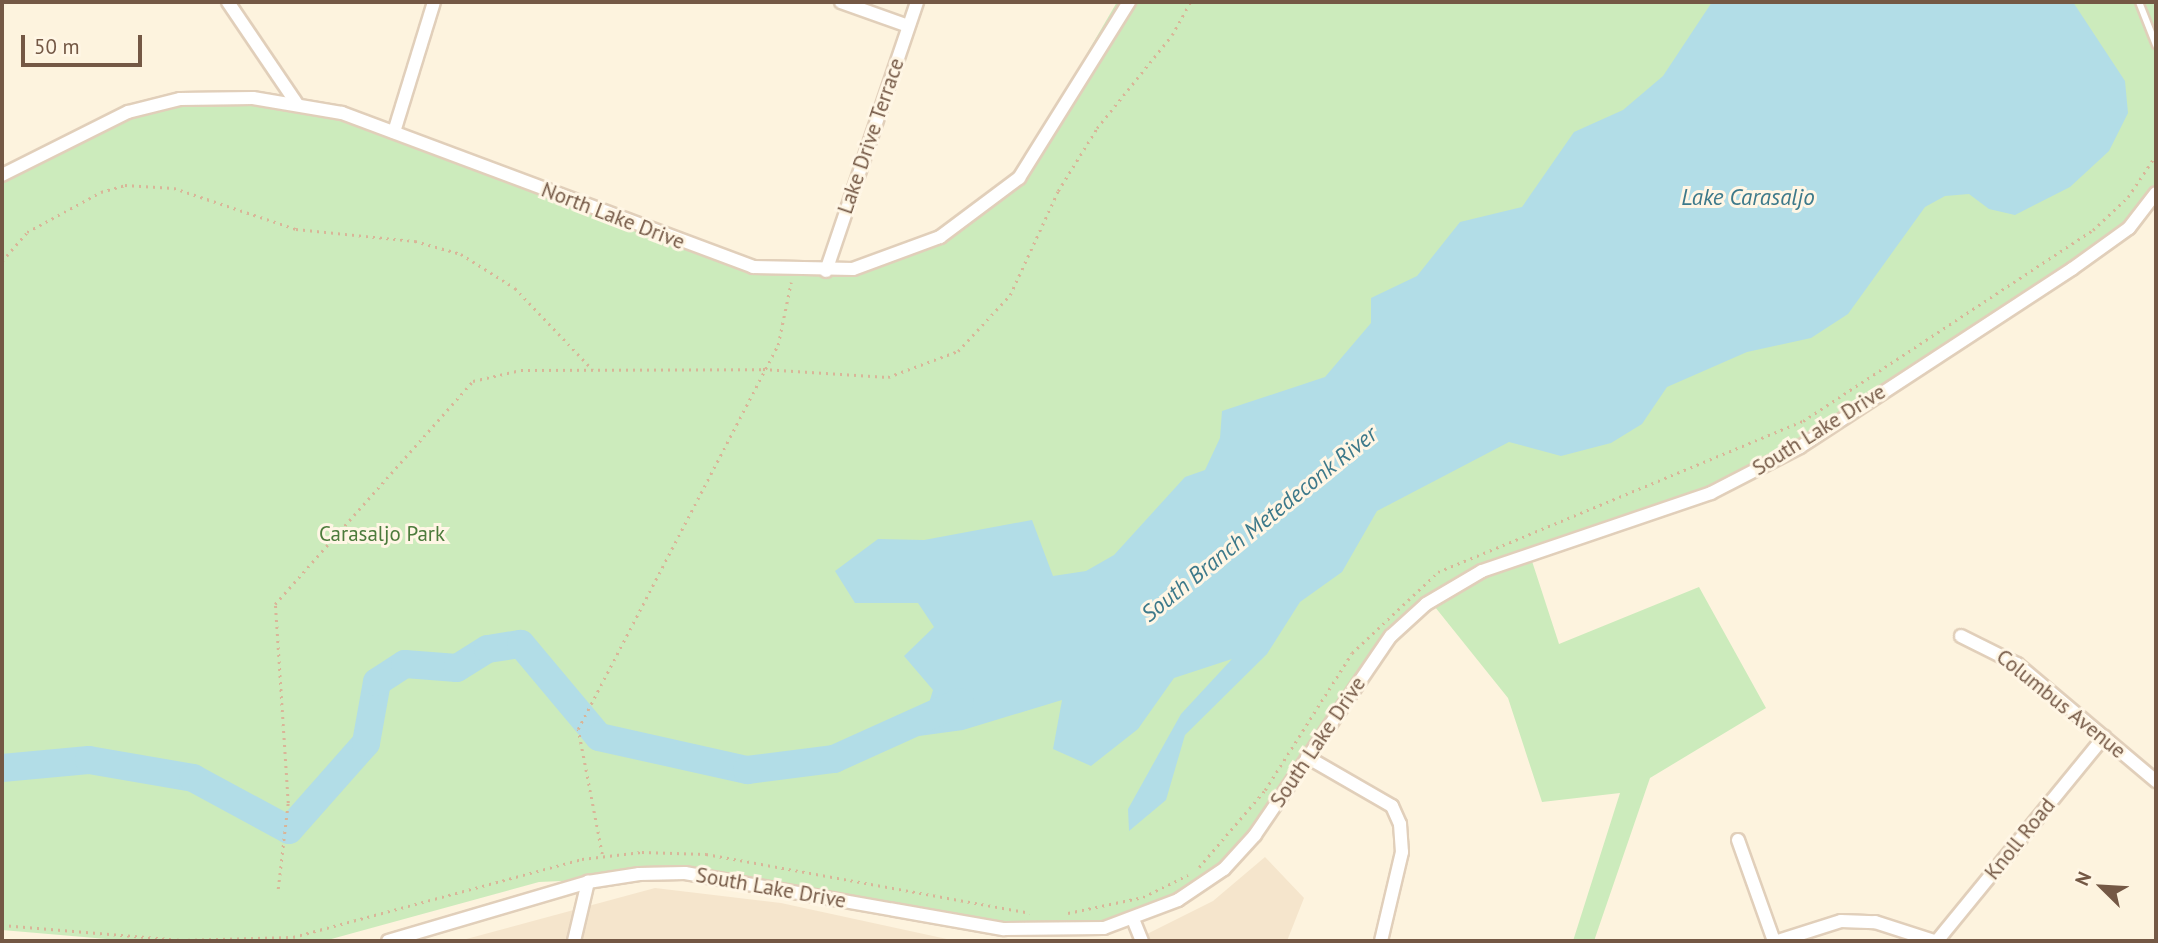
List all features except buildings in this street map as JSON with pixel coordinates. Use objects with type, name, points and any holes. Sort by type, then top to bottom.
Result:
[{"type":"street","points":[[228,2],[296,104]]},
{"type":"street","points":[[394,132],[433,2]]},
{"type":"street","points":[[841,2],[908,26]]},
{"type":"street","name":"Lake Drive Terrace","points":[[826,271],[917,2]]},
{"type":"street","name":"North Lake Drive","points":[[2,175],[102,123],[155,104],[204,97],[296,104],[394,132],[712,253],[792,272],[853,269],[940,237],[1019,178],[1129,2]]},
{"type":"street","name":"South Lake Drive","points":[[388,941],[588,882],[685,873],[1004,929],[1069,932],[1133,919],[1178,900],[1224,869],[1307,757],[1391,636],[1426,604],[1482,571],[1711,493],[1800,447],[2083,261],[2129,228],[2156,193]]},
{"type":"street","name":"Columbus Avenue","points":[[1961,636],[2017,664],[2156,781]]},
{"type":"street","name":"Knoll Road","points":[[1936,941],[2104,737]]},
{"type":"street","points":[[1307,757],[1392,806],[1400,824],[1402,852],[1381,941]]},
{"type":"street","points":[[1738,840],[1776,941],[1841,921],[1875,922],[1936,941]]},
{"type":"street","points":[[574,941],[588,882]]},
{"type":"street","points":[[1133,919],[1142,941]]},
{"type":"lane","points":[[2139,2],[2156,45]]},
{"type":"path","points":[[278,889],[288,803],[275,604],[473,381],[492,372],[593,370],[763,369],[888,377],[958,351],[1010,295],[1058,191],[1097,128],[1172,35],[1190,2]]},
{"type":"path","points":[[1056,915],[1143,897],[1213,855],[1265,790],[1352,653],[1438,572],[1803,421],[2093,230],[2128,197],[2156,155]]},
{"type":"path","points":[[2,261],[27,232],[101,192],[125,185],[174,188],[296,229],[415,241],[461,254],[515,288],[593,370]]},
{"type":"path","points":[[602,854],[578,729],[610,665],[666,568],[788,320],[792,272]]},
{"type":"path","points":[[2,925],[181,940],[293,937],[602,854],[706,854],[1036,914]]},
{"type":"shaded area","points":[[1265,857],[1304,898],[1287,941],[1133,941],[1213,901]]},
{"type":"shaded area","points":[[655,888],[781,903],[956,941],[459,941]]},
{"type":"green space","name":"Carasaljo Park","points":[[1117,2],[2156,2],[2156,193],[2129,228],[1748,475],[1530,555],[1559,644],[1699,587],[1766,708],[1650,778],[1594,941],[1573,941],[1620,793],[1542,802],[1508,698],[1431,602],[1390,636],[1255,835],[1178,900],[1104,928],[1004,929],[695,875],[539,882],[324,941],[130,941],[2,930],[2,175],[62,142],[180,99],[314,106],[762,268],[826,271],[907,251],[1016,175]]},
{"type":"water","name":"Lake Carasaljo","points":[[1712,2],[2073,2],[2125,81],[2128,113],[2109,151],[2070,187],[2015,215],[1989,209],[1969,194],[1945,196],[1925,207],[1848,314],[1811,338],[1747,352],[1667,387],[1642,424],[1611,443],[1561,456],[1509,442],[1377,511],[1342,572],[1300,602],[1267,654],[1185,735],[1166,800],[1129,831],[1128,809],[1181,714],[1232,659],[1174,678],[1138,729],[1091,766],[1053,749],[1062,700],[963,730],[919,736],[933,690],[904,656],[934,627],[918,603],[855,603],[835,571],[878,539],[924,540],[1032,520],[1053,576],[1086,571],[1114,555],[1185,477],[1205,470],[1220,438],[1222,411],[1325,377],[1371,323],[1371,298],[1417,276],[1460,222],[1522,207],[1574,132],[1623,110],[1663,76]]},
{"type":"waterway","name":"South Branch Metedeconk River","points":[[2,768],[89,760],[193,778],[289,830],[366,743],[377,682],[405,664],[457,668],[488,649],[521,644],[599,737],[747,770],[834,759],[960,702]]}]
